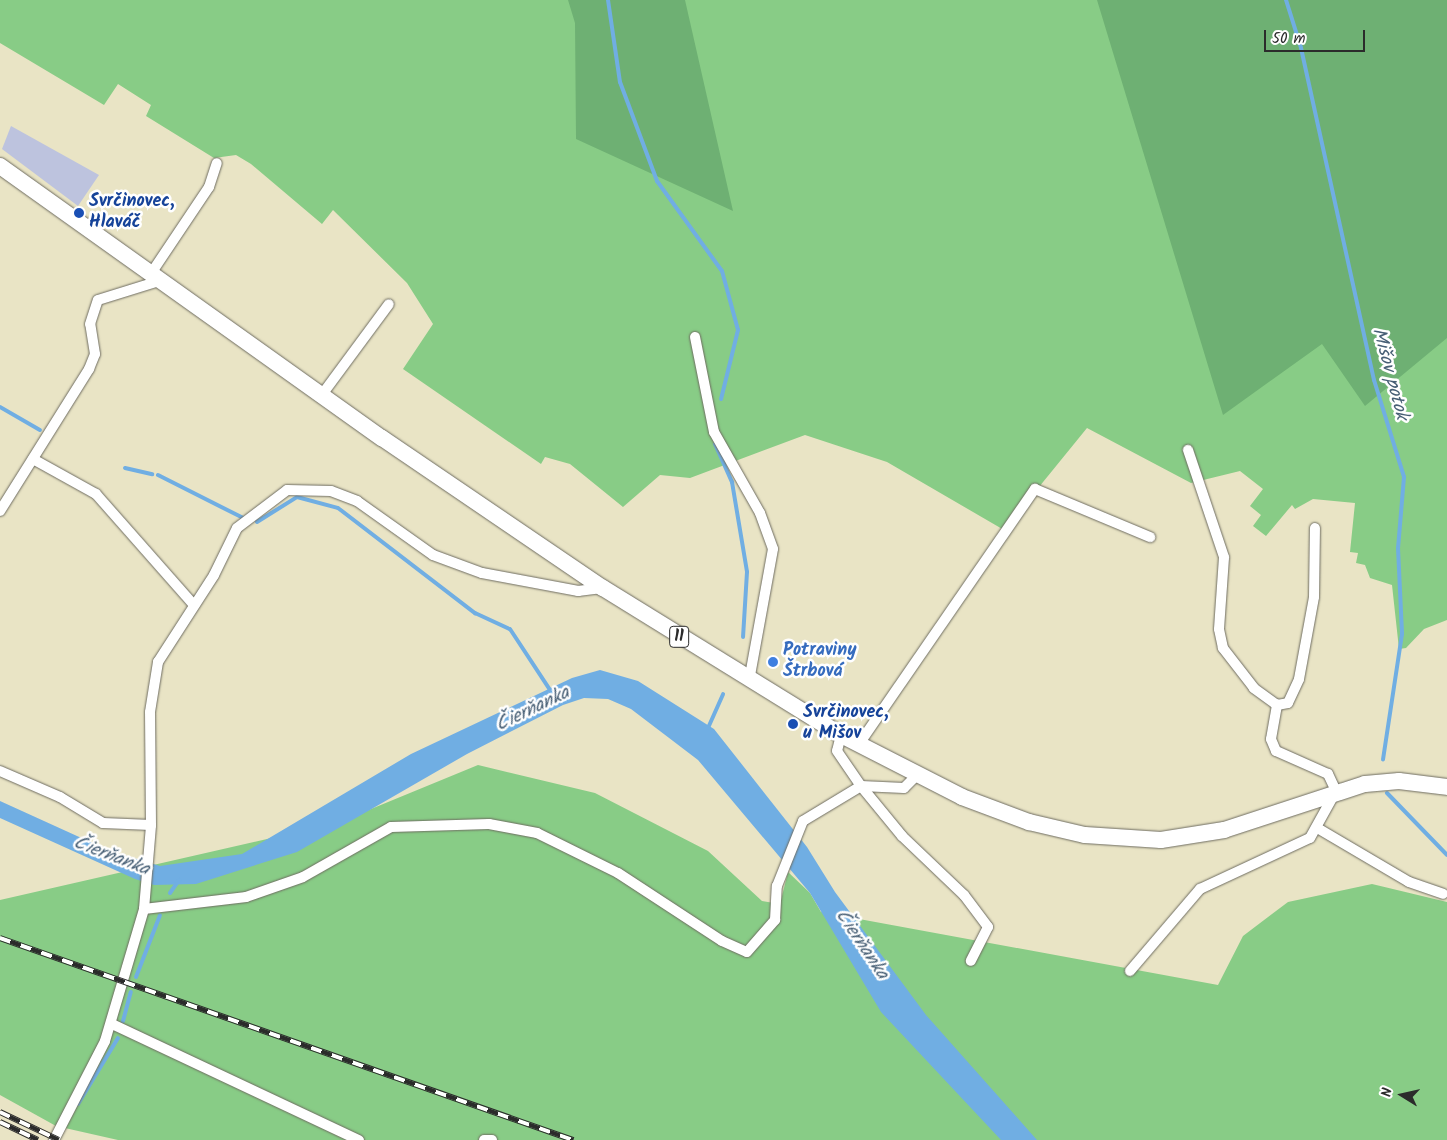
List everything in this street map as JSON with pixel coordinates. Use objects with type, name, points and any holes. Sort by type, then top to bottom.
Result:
[{"type":"main road","name":"11","points":[[0,166],[321,396],[604,588],[749,681],[917,775],[1029,822],[1085,835],[1143,841],[1224,830],[1336,790],[1399,781],[1447,787]]},
{"type":"street","points":[[0,511],[89,369],[94,354],[90,324],[98,300],[154,278],[209,187],[217,163]]},
{"type":"street","points":[[321,396],[388,304]]},
{"type":"street","points":[[695,337],[714,432],[760,512],[773,549],[749,681]]},
{"type":"street","points":[[1188,450],[1224,557],[1218,629],[1223,648],[1254,688],[1277,705],[1288,703],[1299,679],[1314,597],[1315,528]]},
{"type":"street","points":[[33,459],[96,494],[194,605]]},
{"type":"street","points":[[54,1140],[112,1024],[144,908],[151,829],[150,712],[158,662],[194,605],[237,528],[287,490],[307,489],[357,501],[433,555],[482,573],[578,591],[604,588]]},
{"type":"street","points":[[859,744],[1035,489],[1150,537]]},
{"type":"street","points":[[1130,971],[1200,889],[1273,857],[1319,828],[1336,790],[1328,774],[1276,751],[1271,739],[1277,705]]},
{"type":"street","points":[[841,734],[837,751],[861,786],[902,836],[964,895],[988,928],[971,961]]},
{"type":"street","points":[[0,771],[60,796],[103,823],[151,829]]},
{"type":"street","points":[[144,908],[246,897],[303,878],[391,827],[489,824],[537,832],[618,873],[722,941],[747,952],[775,920],[777,886],[803,821],[861,786],[904,788],[917,775]]},
{"type":"street","points":[[1319,828],[1409,882],[1443,894]]},
{"type":"street","points":[[112,1024],[359,1140]]},
{"type":"street","points":[[484,1140],[492,1140]]},
{"type":"shaded area","points":[[11,126],[99,175],[78,206],[2,149]]},
{"type":"green space","points":[[0,0],[1447,0],[1447,620],[1424,629],[1406,648],[1399,649],[1392,585],[1370,578],[1365,565],[1356,563],[1358,553],[1350,552],[1355,503],[1313,499],[1295,509],[1292,505],[1266,536],[1253,526],[1261,515],[1250,506],[1263,489],[1240,471],[1191,483],[1087,428],[1004,530],[887,462],[805,435],[690,478],[660,475],[623,507],[570,464],[545,457],[541,464],[403,369],[433,324],[407,283],[333,210],[322,224],[251,164],[236,155],[214,158],[146,116],[151,105],[118,84],[104,105],[0,43]]},
{"type":"green space","points":[[568,0],[685,0],[733,211],[576,139],[575,23]]},
{"type":"green space","points":[[1097,0],[1447,0],[1447,338],[1365,406],[1322,344],[1223,415]]},
{"type":"green space","points":[[478,765],[595,793],[708,851],[762,901],[780,904],[788,872],[810,893],[821,912],[1218,985],[1243,936],[1288,902],[1372,884],[1447,902],[1447,1140],[118,1140],[56,1126],[0,1095],[0,900],[337,823]]},
{"type":"water","name":"Čierňanka","points":[[600,670],[638,681],[714,729],[807,847],[835,892],[926,1015],[1037,1140],[1001,1140],[881,1012],[810,893],[698,760],[631,709],[608,699],[584,698],[563,705],[467,754],[297,852],[196,884],[154,885],[135,879],[0,818],[0,801],[110,851],[160,866],[242,854],[411,754],[572,678]]},
{"type":"waterway","points":[[608,0],[620,82],[657,181],[722,271],[738,330],[721,399]]},
{"type":"waterway","name":"Mišov potok","points":[[1286,0],[1301,48],[1374,380],[1404,477],[1398,548],[1402,634],[1383,760]]},
{"type":"waterway","points":[[0,407],[40,430]]},
{"type":"waterway","points":[[715,444],[732,482],[747,572],[743,637]]},
{"type":"waterway","points":[[125,468],[152,474]]},
{"type":"waterway","points":[[158,475],[243,518]]},
{"type":"waterway","name":"Čierňanka","points":[[257,522],[297,497],[338,508],[475,613],[510,629],[552,693]]},
{"type":"waterway","points":[[708,728],[723,694]]},
{"type":"waterway","name":"Mišov potok","points":[[1387,793],[1447,855]]},
{"type":"waterway","points":[[170,893],[179,880]]},
{"type":"waterway","points":[[136,977],[160,915]]},
{"type":"waterway","points":[[123,1021],[131,992]]},
{"type":"waterway","points":[[78,1104],[118,1038]]},
{"type":"railway","points":[[0,938],[573,1140]]},
{"type":"railway","points":[[0,1112],[59,1140]]},
{"type":"railway","points":[[0,1122],[38,1140]]},
{"type":"place","name":"Svrčinovec, Hlaváč","points":[[79,213]]},
{"type":"place","name":"Potraviny Štrbová","points":[[773,662]]},
{"type":"place","name":"Svrčinovec, u Mišov","points":[[793,724]]}]
